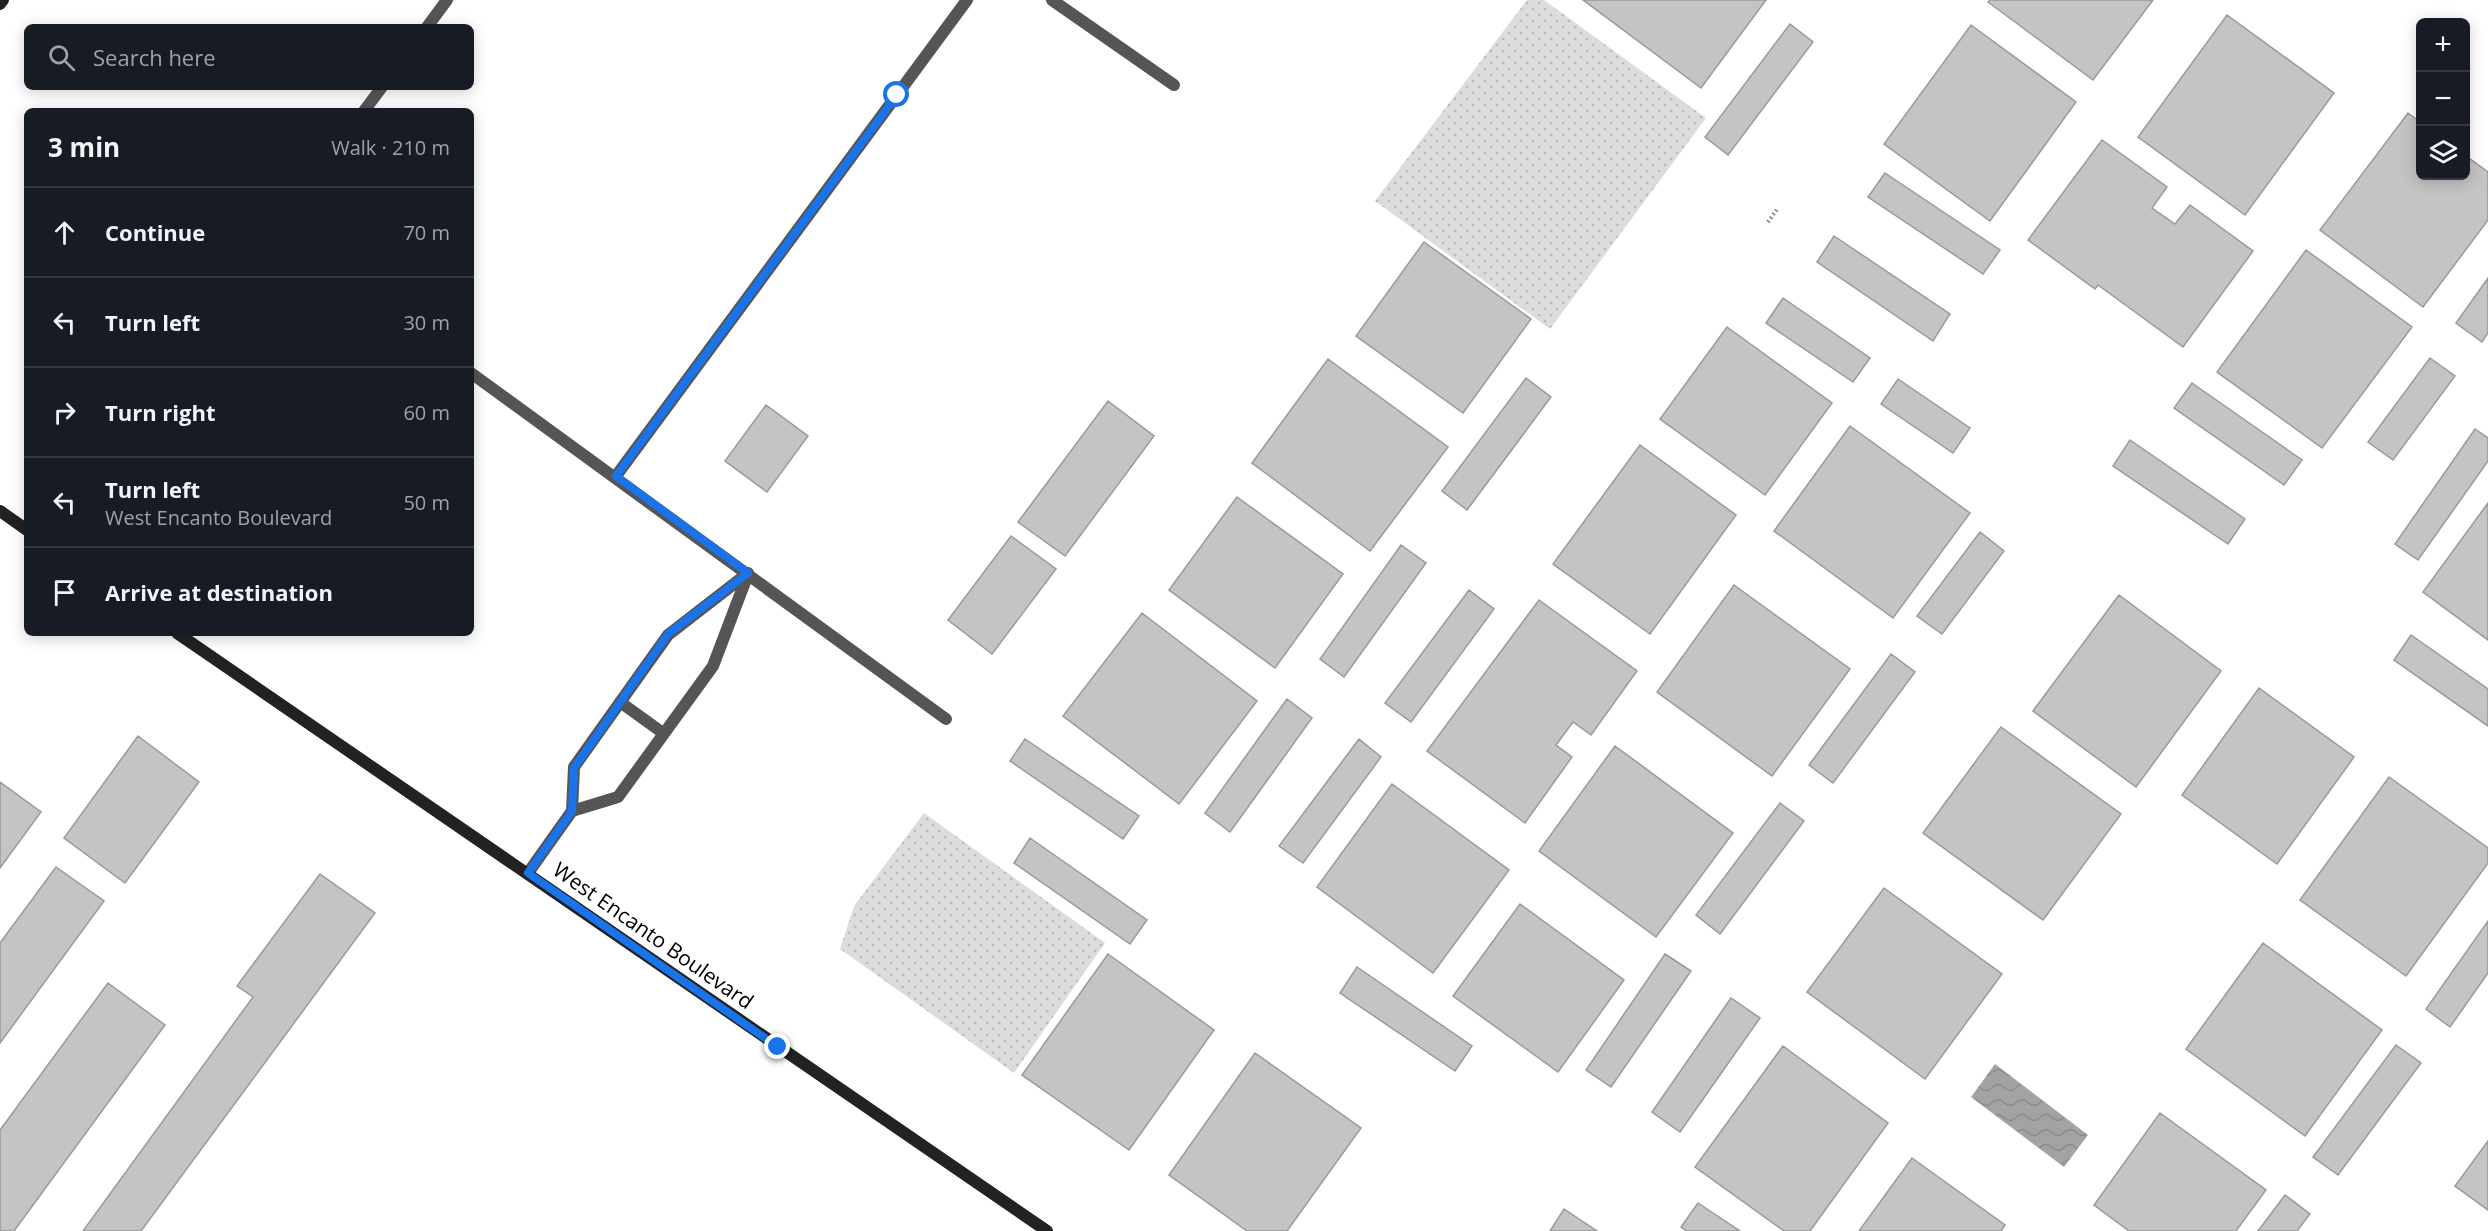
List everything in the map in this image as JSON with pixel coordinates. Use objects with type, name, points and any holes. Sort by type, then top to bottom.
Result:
[{"type":"street","points":[[0,4],[3,0]]},
{"type":"street","points":[[429,24],[447,0]]},
{"type":"street","points":[[616,476],[967,0]]},
{"type":"street","points":[[1052,0],[1174,85]]},
{"type":"street","points":[[366,108],[380,90]]},
{"type":"street","points":[[474,375],[616,476],[946,718]]},
{"type":"street","points":[[0,511],[24,528]]},
{"type":"street","points":[[528,873],[572,811],[574,768],[668,634],[748,573]]},
{"type":"street","points":[[572,811],[618,797],[713,666],[748,573]]},
{"type":"street","name":"West Encanto Boulevard","points":[[181,636],[1047,1231]]},
{"type":"street","points":[[620,702],[663,733]]},
{"type":"path","points":[[1768,222],[1778,208]]},
{"type":"shaded area","points":[[1527,0],[1544,0],[1706,118],[1550,329],[1375,201]]},
{"type":"shaded area","points":[[924,813],[1105,943],[1014,1073],[840,949],[854,906]]},
{"type":"water","points":[[1995,1064],[2088,1135],[2064,1167],[1971,1097]]},
{"type":"building","points":[[1583,0],[1766,0],[1701,88]]},
{"type":"building","points":[[1990,0],[2153,0],[2093,80],[1988,2]]},
{"type":"building","points":[[2227,15],[2334,93],[2245,215],[2138,137]]},
{"type":"building","points":[[1790,24],[1813,42],[1728,155],[1705,137]]},
{"type":"building","points":[[1971,25],[2076,102],[1990,221],[1884,144]]},
{"type":"building","points":[[2408,113],[2416,119],[2416,180],[2470,180],[2470,159],[2488,172],[2488,220],[2423,307],[2320,230]]},
{"type":"building","points":[[2102,140],[2167,187],[2152,208],[2175,224],[2190,205],[2253,251],[2183,347],[2098,285],[2095,289],[2028,240]]},
{"type":"building","points":[[1885,173],[2000,250],[1983,274],[1868,197]]},
{"type":"building","points":[[1834,236],[1950,314],[1933,341],[1817,262]]},
{"type":"building","points":[[1424,242],[1531,319],[1463,413],[1356,336]]},
{"type":"building","points":[[2306,250],[2412,327],[2322,448],[2217,372]]},
{"type":"building","points":[[2488,278],[2488,333],[2482,342],[2456,323]]},
{"type":"building","points":[[1783,298],[1870,358],[1853,382],[1766,323]]},
{"type":"building","points":[[1727,327],[1832,403],[1765,495],[1660,419]]},
{"type":"building","points":[[2430,358],[2455,376],[2393,460],[2368,442]]},
{"type":"building","points":[[1328,359],[1448,447],[1370,551],[1252,463]]},
{"type":"building","points":[[1526,378],[1551,397],[1467,510],[1442,491]]},
{"type":"building","points":[[1898,379],[1970,428],[1953,453],[1881,404]]},
{"type":"building","points":[[2192,383],[2302,460],[2284,485],[2174,408]]},
{"type":"building","points":[[1108,401],[1154,436],[1065,556],[1018,522]]},
{"type":"building","points":[[766,405],[808,436],[767,492],[725,461]]},
{"type":"building","points":[[1850,426],[1970,513],[1893,618],[1774,531]]},
{"type":"building","points":[[2475,429],[2488,438],[2488,461],[2418,560],[2395,544]]},
{"type":"building","points":[[2130,440],[2245,519],[2228,544],[2113,466]]},
{"type":"building","points":[[1640,445],[1736,515],[1650,634],[1553,564]]},
{"type":"building","points":[[1237,497],[1343,574],[1275,668],[1169,590]]},
{"type":"building","points":[[2488,503],[2488,640],[2423,592]]},
{"type":"building","points":[[1980,532],[2004,551],[1942,634],[1917,616]]},
{"type":"building","points":[[1011,536],[1056,569],[992,654],[948,620]]},
{"type":"building","points":[[1401,545],[1426,563],[1344,677],[1320,659]]},
{"type":"building","points":[[1734,585],[1850,669],[1772,776],[1657,692]]},
{"type":"building","points":[[1469,590],[1494,609],[1411,722],[1385,703]]},
{"type":"building","points":[[2119,595],[2221,671],[2136,787],[2033,711]]},
{"type":"building","points":[[1539,600],[1637,671],[1591,735],[1573,722],[1556,745],[1572,757],[1525,823],[1427,751]]},
{"type":"building","points":[[1142,613],[1257,701],[1179,804],[1063,716]]},
{"type":"building","points":[[2411,635],[2488,689],[2488,726],[2394,660]]},
{"type":"building","points":[[1891,654],[1915,672],[1833,783],[1809,765]]},
{"type":"building","points":[[2259,688],[2354,757],[2277,864],[2182,795]]},
{"type":"building","points":[[1287,699],[1312,718],[1230,832],[1205,813]]},
{"type":"building","points":[[2001,727],[2121,814],[2043,920],[1923,833]]},
{"type":"building","points":[[138,736],[199,782],[125,883],[64,838]]},
{"type":"building","points":[[1025,739],[1139,816],[1123,839],[1010,761]]},
{"type":"building","points":[[1359,739],[1381,757],[1303,863],[1279,846]]},
{"type":"building","points":[[1615,746],[1733,833],[1656,937],[1539,851]]},
{"type":"building","points":[[2389,777],[2488,848],[2488,863],[2406,976],[2300,900]]},
{"type":"building","points":[[0,782],[41,812],[0,868]]},
{"type":"building","points":[[1392,784],[1509,870],[1433,973],[1317,887]]},
{"type":"building","points":[[1780,803],[1804,821],[1720,934],[1696,915]]},
{"type":"building","points":[[1030,838],[1147,920],[1130,944],[1014,863]]},
{"type":"building","points":[[56,867],[104,901],[0,1043],[0,943]]},
{"type":"building","points":[[320,874],[375,913],[141,1231],[83,1231],[253,997],[237,986]]},
{"type":"building","points":[[1884,888],[2002,974],[1925,1079],[1807,992]]},
{"type":"building","points":[[1520,904],[1624,980],[1558,1072],[1453,996]]},
{"type":"building","points":[[2488,921],[2488,973],[2450,1027],[2426,1009]]},
{"type":"building","points":[[2263,943],[2382,1030],[2305,1136],[2186,1049]]},
{"type":"building","points":[[1108,954],[1214,1030],[1129,1150],[1022,1075]]},
{"type":"building","points":[[1665,954],[1691,971],[1611,1087],[1586,1070]]},
{"type":"building","points":[[1357,967],[1472,1046],[1455,1071],[1340,993]]},
{"type":"building","points":[[108,983],[165,1025],[14,1231],[0,1231],[0,1130]]},
{"type":"building","points":[[1731,998],[1760,1018],[1680,1132],[1652,1112]]},
{"type":"building","points":[[2396,1045],[2421,1063],[2338,1175],[2313,1157]]},
{"type":"building","points":[[1783,1046],[1888,1123],[1810,1231],[1784,1231],[1695,1167]]},
{"type":"building","points":[[1255,1053],[1361,1128],[1287,1231],[1247,1231],[1169,1175]]},
{"type":"building","points":[[2160,1113],[2266,1190],[2236,1231],[2129,1231],[2094,1205]]},
{"type":"building","points":[[2488,1141],[2488,1210],[2455,1186]]},
{"type":"building","points":[[1912,1158],[2005,1225],[2001,1231],[1859,1231]]},
{"type":"building","points":[[2285,1195],[2310,1214],[2297,1231],[2258,1231]]},
{"type":"building","points":[[1698,1203],[1740,1231],[1687,1231],[1681,1227]]},
{"type":"building","points":[[1564,1209],[1597,1231],[1550,1231]]},
{"type":"route","points":[[778,1047],[528,873],[572,811],[574,768],[668,634],[748,573],[616,476],[897,95]]}]
